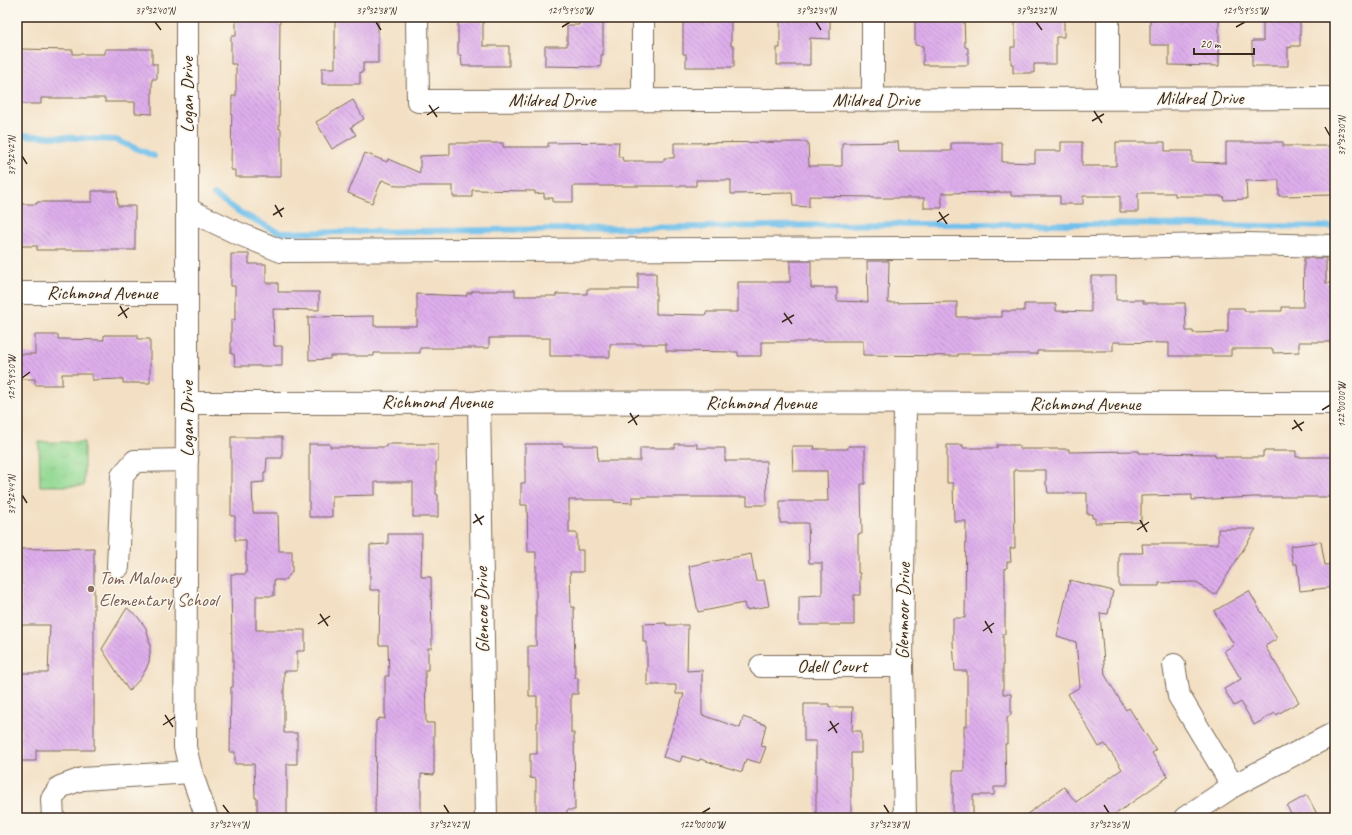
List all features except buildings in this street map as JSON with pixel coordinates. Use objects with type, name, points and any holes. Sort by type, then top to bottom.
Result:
[{"type":"street","name":"Logan Drive","points":[[187,17],[187,460],[185,747],[191,772],[206,818]]},
{"type":"street","name":"Mildred Drive","points":[[417,17],[418,101],[1335,98]]},
{"type":"street","points":[[643,100],[644,17]]},
{"type":"street","points":[[873,17],[873,100]]},
{"type":"street","points":[[1108,17],[1108,98]]},
{"type":"street","points":[[187,209],[235,232],[282,251],[1089,248],[1246,244],[1335,246]]},
{"type":"street","name":"Richmond Avenue","points":[[17,293],[186,292]]},
{"type":"street","name":"Glencoe Drive","points":[[479,402],[486,818]]},
{"type":"street","name":"Richmond Avenue","points":[[187,403],[1335,403]]},
{"type":"street","name":"Glenmoor Drive","points":[[905,404],[902,666],[905,818]]},
{"type":"street","points":[[118,567],[122,476],[135,461],[187,460]]},
{"type":"street","points":[[1174,665],[1179,696],[1233,786]]},
{"type":"street","name":"Odell Court","points":[[761,666],[902,666]]},
{"type":"street","points":[[1185,818],[1233,786],[1335,733]]},
{"type":"street","points":[[53,818],[52,799],[60,787],[82,779],[191,772]]},
{"type":"green space","points":[[39,442],[84,442],[84,486],[40,486]]},
{"type":"waterway","points":[[17,135],[116,140],[154,156]]},
{"type":"waterway","points":[[214,195],[241,213],[280,233],[907,224],[1110,224],[1335,227]]},
{"type":"place","name":"Tom Maloney Elementary School","points":[[91,589]]}]
